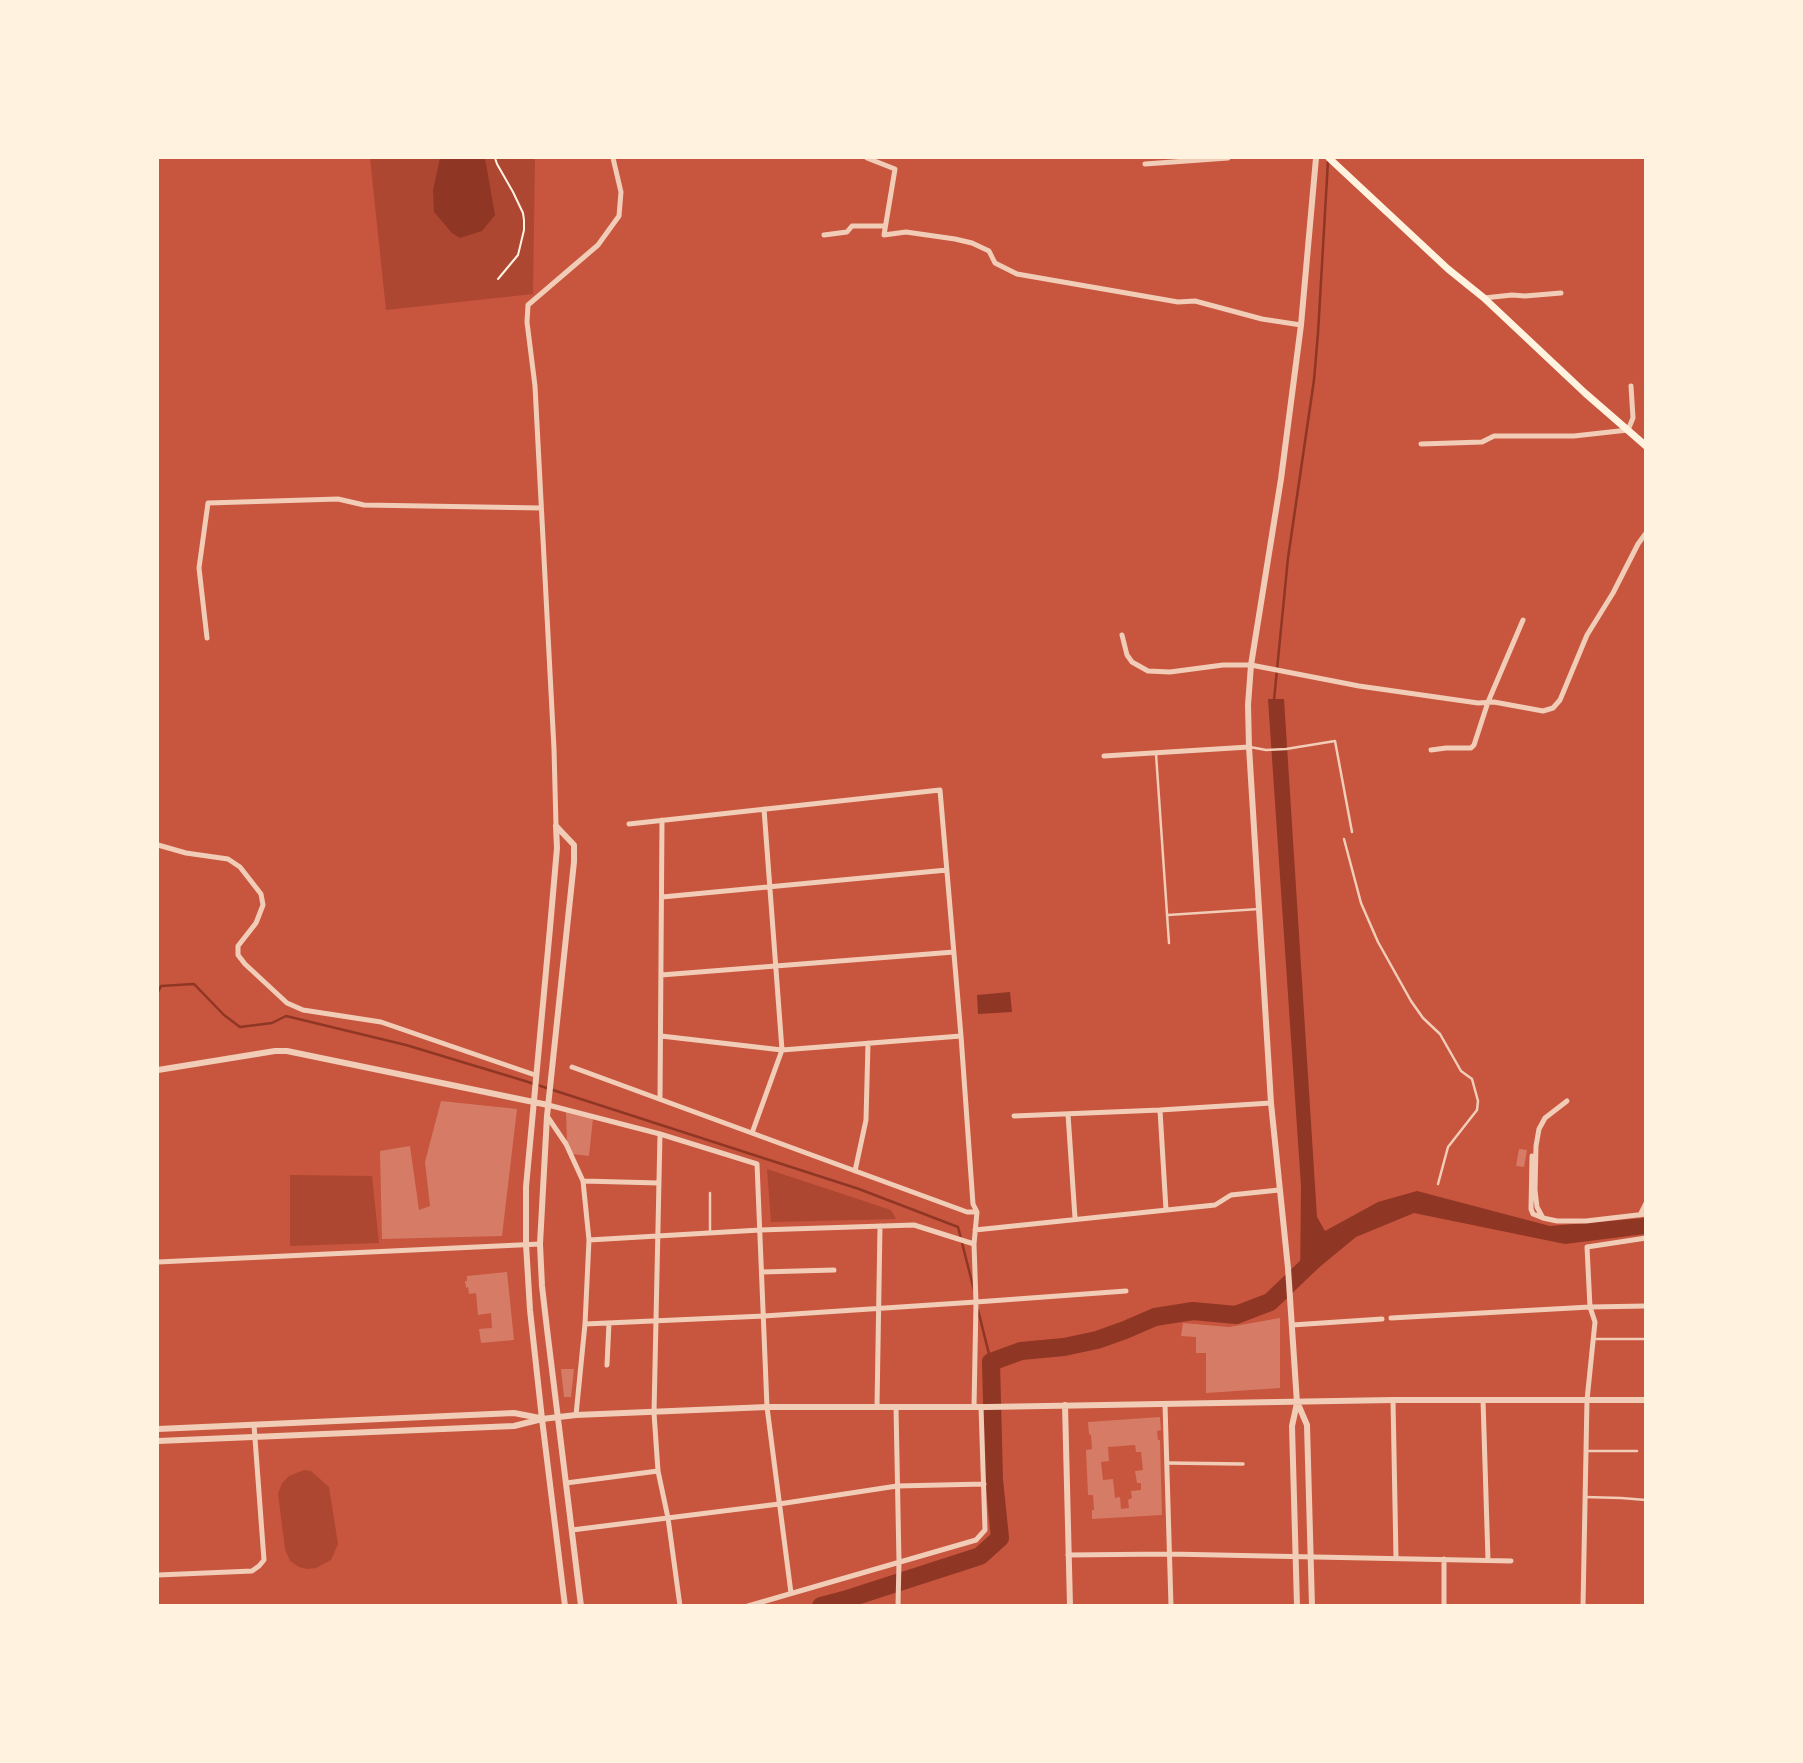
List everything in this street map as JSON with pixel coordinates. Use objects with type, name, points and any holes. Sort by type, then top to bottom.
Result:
[{"type":"main road","points":[[1331,160],[1646,446]]},
{"type":"street","points":[[565,1605],[530,1310],[526,1244],[526,1186],[556,848],[554,749],[535,386],[527,322],[528,305],[598,245],[619,216],[621,192],[613,158]]},
{"type":"street","points":[[867,158],[895,169],[884,235],[906,232],[940,235],[972,243],[989,251],[995,263],[1017,274],[1178,302],[1195,301],[1262,319],[1301,325]]},
{"type":"street","points":[[1145,164],[1228,158]]},
{"type":"street","points":[[1297,1605],[1292,1426],[1297,1403],[1288,1268],[1271,1103],[1248,705],[1251,665],[1281,479],[1301,325],[1315,158]]},
{"type":"street","points":[[824,234],[847,232],[852,226],[885,226]]},
{"type":"street","points":[[1484,298],[1561,293]]},
{"type":"street","points":[[1420,444],[1482,442],[1494,436],[1574,436],[1628,430],[1633,418],[1631,386]]},
{"type":"street","points":[[207,638],[199,568],[208,503],[338,499],[363,505],[541,508]]},
{"type":"street","points":[[1122,635],[1127,655],[1132,662],[1148,671],[1170,672],[1223,665],[1251,665],[1359,686],[1543,711],[1553,708],[1560,700],[1592,627],[1646,533]]},
{"type":"street","points":[[1431,750],[1471,748],[1475,745],[1488,702],[1523,620]]},
{"type":"street","points":[[1104,756],[1249,747]]},
{"type":"street","points":[[629,824],[940,790],[973,1204],[977,1212],[974,1244],[985,1530],[976,1539],[899,1564],[748,1605]]},
{"type":"street","points":[[752,1133],[782,1050],[764,810]]},
{"type":"street","points":[[660,1099],[662,820]]},
{"type":"street","points":[[556,826],[574,845],[574,862],[547,1115],[540,1244],[542,1286],[581,1605]]},
{"type":"street","points":[[158,845],[186,853],[228,859],[240,867],[261,894],[263,905],[256,923],[239,946],[238,955],[287,1003],[303,1010],[381,1022],[535,1081]]},
{"type":"street","points":[[662,897],[947,870]]},
{"type":"street","points":[[661,975],[954,952]]},
{"type":"street","points":[[660,1036],[782,1050],[961,1035]]},
{"type":"street","points":[[855,1171],[866,1120],[868,1043]]},
{"type":"street","points":[[158,1070],[287,1051],[548,1105],[660,1134],[757,1164],[767,1407],[790,1593]]},
{"type":"street","points":[[572,1067],[967,1212],[977,1212]]},
{"type":"street","points":[[1543,1218],[1537,1207],[1535,1190],[1539,1129],[1545,1118],[1567,1101]]},
{"type":"street","points":[[1014,1116],[1271,1103]]},
{"type":"street","points":[[1160,1110],[1166,1210]]},
{"type":"street","points":[[1068,1114],[1075,1218]]},
{"type":"street","points":[[547,1115],[566,1144],[583,1181],[589,1240],[585,1324],[576,1415]]},
{"type":"street","points":[[660,1134],[654,1413],[659,1471],[680,1605]]},
{"type":"street","points":[[1532,1156],[1533,1214],[1557,1221],[1586,1221],[1643,1214],[1646,1203]]},
{"type":"street","points":[[583,1181],[659,1183]]},
{"type":"street","points":[[975,1230],[1215,1205],[1231,1195],[1279,1190]]},
{"type":"street","points":[[589,1240],[760,1230],[914,1225],[974,1244]]},
{"type":"street","points":[[877,1407],[880,1226]]},
{"type":"street","points":[[1583,1605],[1587,1400],[1595,1322],[1590,1307],[1587,1247],[1646,1238]]},
{"type":"street","points":[[158,1262],[540,1244]]},
{"type":"street","points":[[762,1272],[834,1270]]},
{"type":"street","points":[[585,1324],[764,1316],[1126,1291]]},
{"type":"street","points":[[1391,1318],[1646,1306]]},
{"type":"street","points":[[1292,1325],[1382,1319]]},
{"type":"street","points":[[607,1365],[608,1323]]},
{"type":"street","points":[[1394,1400],[1396,1558]]},
{"type":"street","points":[[1483,1400],[1488,1560]]},
{"type":"street","points":[[158,1441],[514,1426],[576,1415],[767,1407],[1646,1400]]},
{"type":"street","points":[[1297,1403],[1307,1425],[1312,1605]]},
{"type":"street","points":[[1165,1404],[1171,1605]]},
{"type":"street","points":[[1065,1405],[1070,1605]]},
{"type":"street","points":[[895,1407],[898,1605]]},
{"type":"street","points":[[158,1429],[514,1413],[542,1419]]},
{"type":"street","points":[[158,1575],[252,1571],[264,1560],[254,1424]]},
{"type":"street","points":[[1167,1463],[1243,1464]]},
{"type":"street","points":[[566,1483],[659,1471]]},
{"type":"street","points":[[572,1530],[897,1486],[984,1484]]},
{"type":"street","points":[[1068,1555],[1169,1553],[1511,1561]]},
{"type":"street","points":[[1444,1559],[1444,1605]]},
{"type":"lane","points":[[1249,747],[1286,749],[1335,741],[1352,832]]},
{"type":"lane","points":[[1156,754],[1169,943]]},
{"type":"lane","points":[[1344,839],[1360,903],[1372,931],[1411,1001],[1423,1018],[1440,1034],[1461,1072],[1472,1079],[1478,1101],[1477,1110],[1448,1147],[1438,1184]]},
{"type":"lane","points":[[1167,915],[1259,909]]},
{"type":"lane","points":[[710,1193],[710,1233]]},
{"type":"lane","points":[[1593,1339],[1646,1339]]},
{"type":"lane","points":[[1586,1451],[1637,1451]]},
{"type":"lane","points":[[1585,1497],[1646,1500]]},
{"type":"path","points":[[495,158],[524,220],[518,255],[498,279]]},
{"type":"shaded area","points":[[370,158],[535,158],[533,294],[386,310]]},
{"type":"shaded area","points":[[440,158],[485,158],[495,215],[482,231],[460,238],[452,233],[434,212],[433,190]]},
{"type":"shaded area","points":[[1268,699],[1284,699],[1317,1217],[1325,1231],[1378,1202],[1417,1191],[1550,1226],[1645,1218],[1645,1234],[1565,1244],[1414,1213],[1356,1237],[1300,1283],[1301,1186]]},
{"type":"shaded area","points":[[1010,992],[1012,1012],[978,1014],[977,995]]},
{"type":"shaded area","points":[[767,1169],[891,1210],[896,1219],[771,1222]]},
{"type":"shaded area","points":[[290,1175],[372,1176],[379,1243],[290,1246]]},
{"type":"shaded area","points":[[304,1470],[311,1471],[329,1487],[338,1544],[331,1560],[316,1568],[307,1569],[290,1561],[285,1549],[278,1494],[282,1483],[289,1476]]},
{"type":"building","points":[[441,1101],[517,1109],[502,1236],[382,1239],[380,1151],[410,1146],[419,1210],[430,1206],[425,1162]]},
{"type":"building","points":[[566,1111],[593,1118],[589,1156],[572,1154],[567,1144]]},
{"type":"building","points":[[1519,1149],[1527,1150],[1524,1167],[1516,1166]]},
{"type":"building","points":[[507,1272],[514,1340],[481,1343],[479,1329],[492,1328],[491,1313],[478,1315],[476,1293],[469,1294],[465,1281],[467,1276]]},
{"type":"building","points":[[1280,1318],[1280,1388],[1206,1393],[1206,1353],[1196,1353],[1196,1337],[1181,1336],[1183,1323],[1229,1327]]},
{"type":"building","points":[[561,1369],[574,1369],[571,1397],[564,1397]]},
{"type":"building","points":[[1160,1417],[1161,1430],[1157,1431],[1160,1440],[1162,1515],[1092,1519],[1093,1495],[1088,1495],[1086,1450],[1092,1449],[1088,1422]],"holes":[[[1135,1445],[1136,1452],[1141,1452],[1143,1470],[1135,1471],[1137,1483],[1141,1483],[1141,1490],[1131,1491],[1129,1508],[1121,1509],[1120,1497],[1115,1498],[1113,1479],[1103,1480],[1101,1462],[1109,1461],[1108,1447]]]},
{"type":"waterway","points":[[1274,700],[1288,558],[1314,380],[1328,161]]},
{"type":"waterway","points":[[158,992],[161,986],[194,984],[224,1015],[240,1027],[272,1023],[286,1016],[406,1045],[859,1189],[958,1227],[974,1290]]},
{"type":"waterway","points":[[821,1606],[980,1556],[1000,1538],[994,1480],[991,1362],[1021,1351],[1064,1347],[1097,1340],[1155,1317],[1193,1311],[1236,1315],[1270,1302],[1317,1257]]},
{"type":"waterway","points":[[978,1310],[991,1362]]}]
